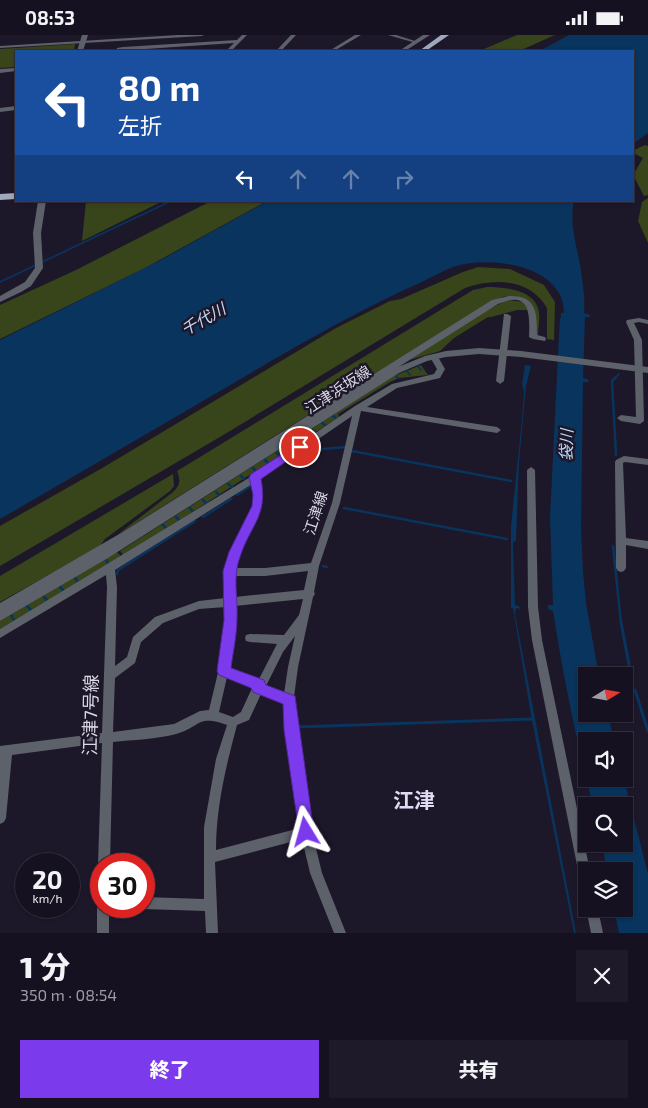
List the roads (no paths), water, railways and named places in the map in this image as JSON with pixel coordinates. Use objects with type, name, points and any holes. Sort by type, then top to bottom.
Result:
[{"type":"main road","points":[[424,50],[446,35]]},
{"type":"main road","points":[[434,50],[456,35]]},
{"type":"main road","points":[[0,192],[15,191]]},
{"type":"main road","points":[[0,197],[15,196]]},
{"type":"street","points":[[80,50],[85,35]]},
{"type":"street","points":[[0,47],[24,43],[83,42],[202,35]]},
{"type":"street","points":[[229,50],[245,35]]},
{"type":"street","points":[[279,50],[294,35]]},
{"type":"street","points":[[333,50],[359,35]]},
{"type":"street","points":[[390,35],[416,42]]},
{"type":"street","points":[[404,50],[427,35]]},
{"type":"street","points":[[118,50],[123,48],[238,41]]},
{"type":"street","points":[[0,71],[15,70]]},
{"type":"street","points":[[0,110],[15,109]]},
{"type":"street","points":[[0,299],[31,283],[37,274],[37,233],[42,202]]},
{"type":"street","points":[[0,608],[124,536],[494,302],[511,297],[526,301],[531,306],[533,337],[542,339]]},
{"type":"street","points":[[500,381],[507,316]]},
{"type":"street","points":[[621,418],[644,422],[644,370],[638,340],[630,322],[639,320],[648,322]]},
{"type":"street","name":"江津浜坂線","points":[[0,616],[110,551],[396,371],[434,357],[461,352],[502,352],[644,370]]},
{"type":"street","points":[[0,634],[255,477],[394,386],[437,376],[441,369],[434,357]]},
{"type":"street","points":[[358,408],[497,430]]},
{"type":"street","name":"江津線","points":[[212,933],[210,827],[222,759],[233,722],[245,716],[279,649],[304,617],[314,566],[336,503],[358,408]]},
{"type":"street","points":[[621,568],[619,461],[624,459],[648,462]]},
{"type":"street","points":[[531,470],[533,607],[536,640],[582,862]]},
{"type":"street","points":[[212,715],[224,671],[231,620],[229,571],[235,552],[257,506],[259,495],[255,477]]},
{"type":"street","points":[[620,541],[648,545]]},
{"type":"street","points":[[229,571],[265,572],[314,566]]},
{"type":"street","name":"江津7号線","points":[[104,853],[110,675],[110,568]]},
{"type":"street","points":[[110,675],[131,660],[137,641],[159,620],[199,605],[310,594]]},
{"type":"street","points":[[304,617],[293,667],[290,701],[291,730],[306,832],[316,873],[340,933]]},
{"type":"street","points":[[250,638],[286,640]]},
{"type":"street","points":[[224,671],[290,701]]},
{"type":"street","points":[[0,818],[3,751],[175,729],[204,715],[212,715],[233,722]]},
{"type":"street","points":[[210,857],[306,832]]},
{"type":"street","points":[[155,903],[210,905]]},
{"type":"street","points":[[594,917],[597,933]]},
{"type":"street","points":[[103,918],[103,933]]},
{"type":"water","points":[[569,35],[648,35],[648,133],[634,143],[634,50],[532,50],[543,49]]},
{"type":"water","points":[[167,202],[171,202],[0,283],[0,281]]},
{"type":"water","points":[[266,202],[574,202],[572,221],[581,269],[584,313],[590,315],[590,317],[585,317],[583,378],[588,379],[589,382],[583,382],[581,529],[586,603],[597,667],[578,667],[578,723],[610,723],[612,732],[578,732],[578,743],[553,611],[548,609],[548,605],[553,605],[550,517],[560,318],[561,313],[564,313],[561,296],[551,283],[538,274],[521,267],[485,262],[445,270],[326,330],[0,519],[0,340],[161,260]]},
{"type":"water","points":[[525,365],[531,366],[526,386],[519,462],[516,541],[513,542],[515,605],[519,606],[520,609],[516,608],[515,614],[576,933],[574,933],[531,715],[513,608],[511,608],[511,526],[522,419],[524,392],[522,384]]},
{"type":"water","points":[[588,787],[626,787],[629,797],[591,797]]},
{"type":"water","points":[[633,815],[648,874],[648,933],[619,933],[616,917],[633,917],[633,862],[605,862],[603,852],[633,852]]},
{"type":"waterway","points":[[418,366],[421,370]]},
{"type":"waterway","points":[[407,371],[410,375]]},
{"type":"waterway","points":[[616,455],[612,381],[619,374]]},
{"type":"waterway","points":[[299,437],[302,440]]},
{"type":"waterway","points":[[299,451],[346,447]]},
{"type":"waterway","points":[[352,451],[511,481]]},
{"type":"waterway","points":[[265,460],[268,463]]},
{"type":"waterway","points":[[253,468],[256,471]]},
{"type":"waterway","points":[[241,476],[244,479]]},
{"type":"waterway","points":[[228,484],[232,487]]},
{"type":"waterway","points":[[237,495],[253,484]]},
{"type":"waterway","points":[[216,492],[219,495]]},
{"type":"waterway","points":[[203,517],[231,499]]},
{"type":"waterway","points":[[203,500],[206,503]]},
{"type":"waterway","points":[[190,508],[193,512]]},
{"type":"waterway","points":[[344,508],[507,539]]},
{"type":"waterway","points":[[176,517],[179,520]]},
{"type":"waterway","points":[[117,574],[118,570],[195,521]]},
{"type":"waterway","points":[[163,525],[166,528]]},
{"type":"waterway","points":[[613,546],[621,623]]},
{"type":"waterway","points":[[323,566],[327,567]]},
{"type":"waterway","points":[[75,578],[78,582]]},
{"type":"waterway","points":[[60,587],[63,590]]},
{"type":"waterway","points":[[44,597],[47,600]]},
{"type":"waterway","points":[[27,606],[31,610]]},
{"type":"waterway","points":[[11,615],[14,620]]},
{"type":"waterway","points":[[621,622],[629,667]]},
{"type":"waterway","points":[[635,690],[648,731]]},
{"type":"waterway","points":[[297,727],[533,719]]},
{"type":"district","name":"江津","points":[[414,801]]},
{"type":"water label","name":"千代川","points":[[203,319]]},
{"type":"water label","name":"袋川","points":[[566,445]]}]
